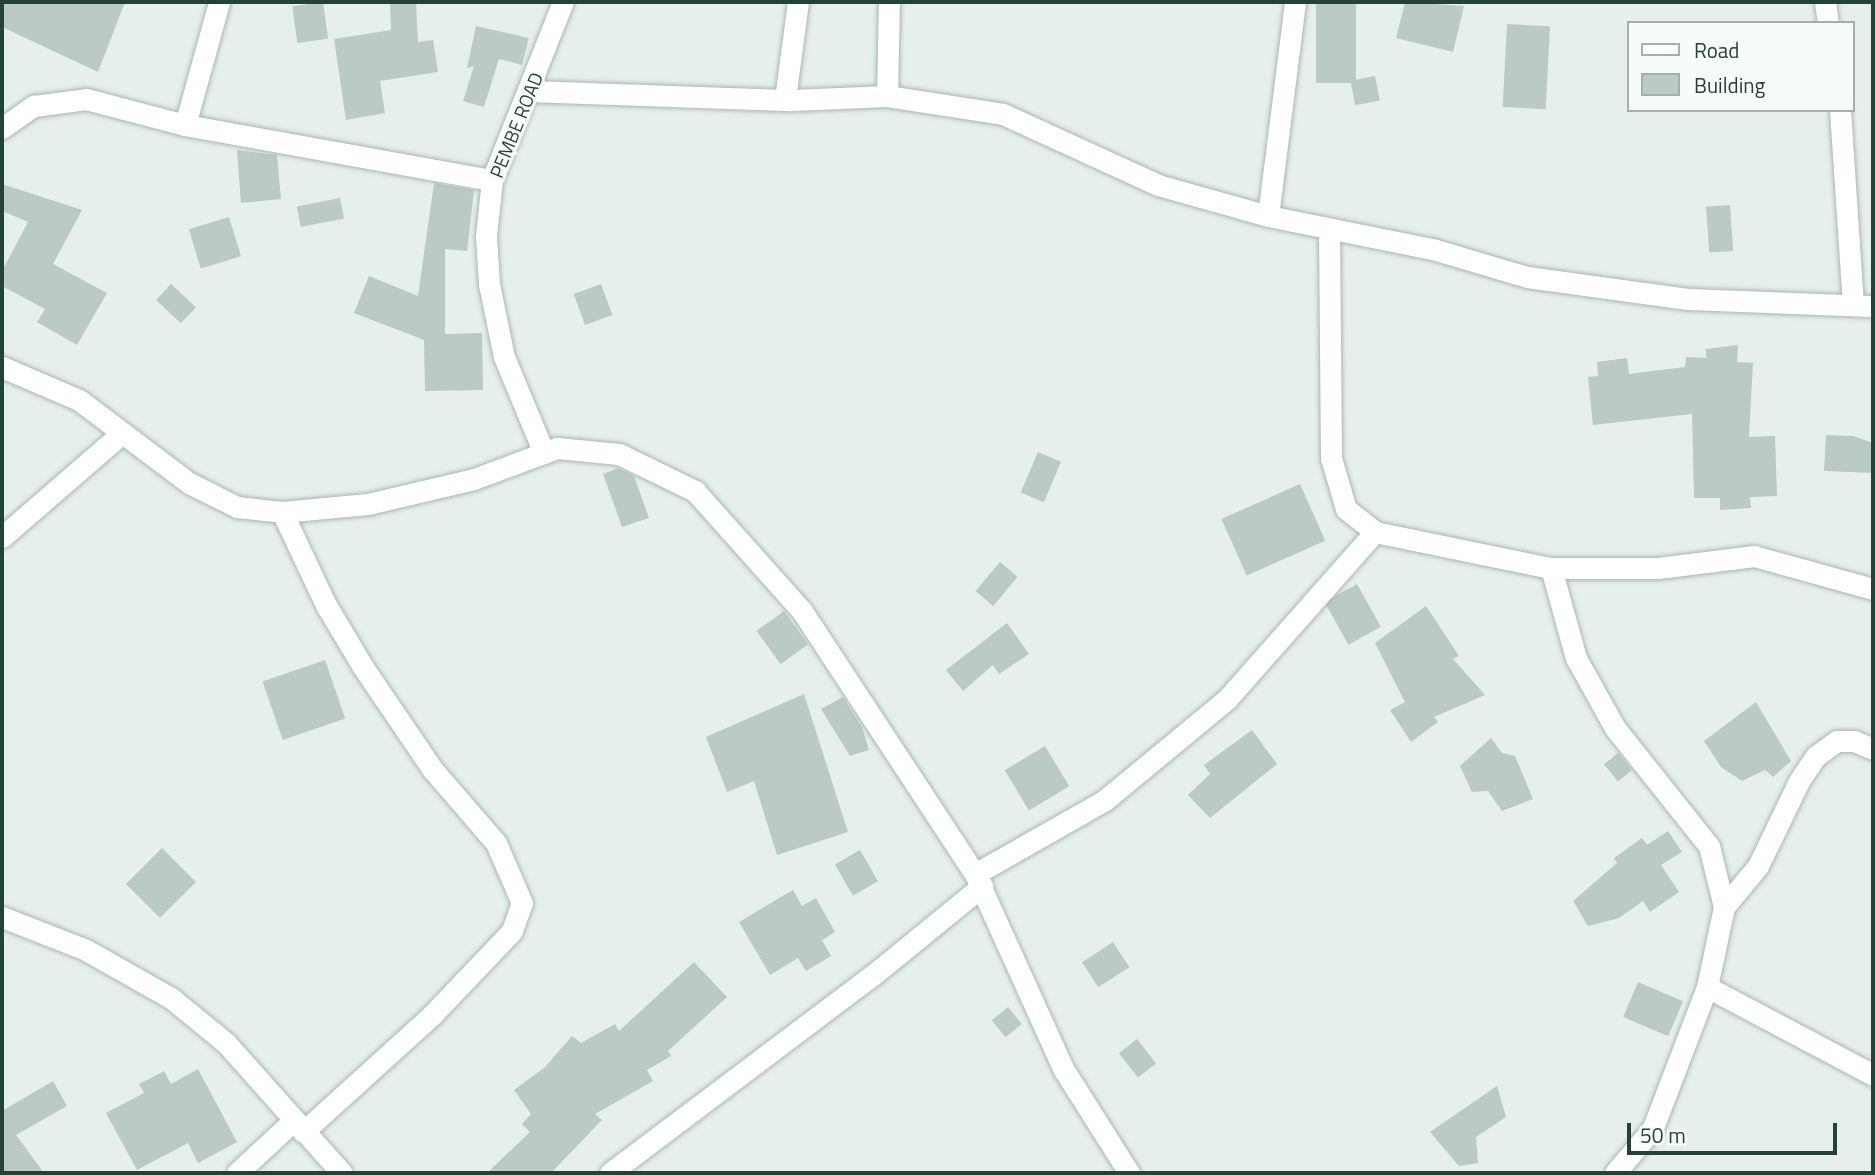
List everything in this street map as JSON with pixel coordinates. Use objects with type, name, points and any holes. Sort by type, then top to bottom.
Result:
[{"type":"street","points":[[186,125],[219,2]]},
{"type":"street","name":"PEMBE ROAD","points":[[544,453],[504,357],[489,284],[486,236],[492,180],[530,91],[563,2]]},
{"type":"street","points":[[785,99],[799,2]]},
{"type":"street","points":[[887,96],[889,2]]},
{"type":"street","points":[[1268,216],[1295,2]]},
{"type":"street","points":[[1825,2],[1828,21]]},
{"type":"street","points":[[530,91],[785,99],[887,96],[1003,114],[1158,186],[1268,216],[1436,250],[1527,277],[1687,299],[1863,305],[1840,112]]},
{"type":"street","points":[[2,128],[34,106],[86,99],[186,125],[492,180]]},
{"type":"street","points":[[1329,229],[1331,457],[1346,509],[1375,532],[1551,568],[1658,568],[1754,556],[1873,589]]},
{"type":"street","points":[[2,367],[79,400],[189,483],[237,508],[282,512],[381,500],[474,479],[557,448],[619,454],[695,491],[803,611],[979,880],[1064,1070],[1129,1173]]},
{"type":"street","points":[[2,537],[121,434]]},
{"type":"street","points":[[237,1173],[298,1127],[432,1015],[512,931],[522,903],[496,843],[433,771],[363,667],[326,605],[282,512]]},
{"type":"street","points":[[610,1173],[873,975],[979,880],[1105,800],[1227,699],[1375,532]]},
{"type":"street","points":[[1551,568],[1576,658],[1615,728],[1709,846],[1724,907],[1707,987],[1653,1128],[1615,1173]]},
{"type":"street","points":[[1724,907],[1758,866],[1798,781],[1816,757],[1836,741],[1854,741],[1873,749]]},
{"type":"street","points":[[2,917],[86,950],[171,998],[226,1043],[298,1127],[342,1173]]},
{"type":"street","points":[[1707,987],[1873,1075]]},
{"type":"building","points":[[2,2],[125,2],[98,72],[2,27]]},
{"type":"building","points":[[323,2],[328,39],[297,43],[292,6]]},
{"type":"building","points":[[390,2],[416,2],[418,42],[433,40],[438,72],[380,81],[385,113],[346,120],[334,39],[391,30]]},
{"type":"building","points":[[1316,2],[1356,2],[1356,83],[1316,83]]},
{"type":"building","points":[[1405,2],[1464,6],[1453,52],[1396,38]]},
{"type":"building","points":[[1507,24],[1550,26],[1546,109],[1503,107]]},
{"type":"building","points":[[476,26],[529,38],[522,65],[499,59],[484,107],[463,101],[474,66],[467,68]]},
{"type":"building","points":[[1375,76],[1380,101],[1355,105],[1350,81]]},
{"type":"building","points":[[237,150],[277,155],[281,199],[241,203]]},
{"type":"building","points":[[434,183],[474,190],[467,251],[445,249],[445,334],[482,333],[483,390],[425,391],[424,340],[354,313],[369,276],[418,296]]},
{"type":"building","points":[[2,184],[82,210],[53,264],[107,293],[77,345],[37,322],[45,309],[2,286],[2,271],[28,222],[2,211]]},
{"type":"building","points":[[340,198],[344,219],[301,227],[297,206]]},
{"type":"building","points":[[1730,205],[1733,251],[1709,253],[1706,207]]},
{"type":"building","points":[[229,217],[241,256],[201,268],[189,229]]},
{"type":"building","points":[[171,284],[196,307],[181,323],[156,300]]},
{"type":"building","points":[[601,284],[612,315],[585,325],[574,294]]},
{"type":"building","points":[[1738,345],[1737,362],[1753,363],[1749,437],[1775,436],[1777,496],[1750,497],[1751,508],[1720,510],[1720,498],[1694,498],[1692,414],[1593,425],[1588,377],[1598,376],[1597,362],[1627,358],[1629,374],[1685,367],[1686,357],[1706,358],[1706,349]]},
{"type":"building","points":[[1826,435],[1853,436],[1873,443],[1873,473],[1824,471]]},
{"type":"building","points":[[1038,452],[1061,462],[1044,502],[1021,493]]},
{"type":"building","points":[[618,468],[634,476],[649,518],[622,527],[603,474]]},
{"type":"building","points":[[1300,484],[1325,541],[1247,576],[1221,519]]},
{"type":"building","points":[[1000,562],[1018,577],[993,606],[976,591]]},
{"type":"building","points":[[1357,584],[1381,627],[1348,645],[1325,602]]},
{"type":"building","points":[[1426,606],[1459,656],[1453,659],[1485,695],[1434,717],[1438,722],[1411,742],[1390,710],[1405,702],[1375,643]]},
{"type":"building","points":[[784,611],[808,644],[781,664],[756,631]]},
{"type":"building","points":[[1007,623],[1029,654],[999,674],[993,665],[963,691],[946,670]]},
{"type":"building","points":[[325,660],[345,719],[283,740],[263,681]]},
{"type":"building","points":[[804,694],[848,832],[777,855],[754,781],[727,792],[706,737]]},
{"type":"building","points":[[843,697],[862,727],[869,750],[850,756],[821,709]]},
{"type":"building","points":[[1756,702],[1791,761],[1773,777],[1765,770],[1742,781],[1721,767],[1704,741]]},
{"type":"building","points":[[1252,730],[1277,764],[1210,818],[1188,795],[1210,774],[1204,765]]},
{"type":"building","points":[[1491,738],[1502,753],[1515,756],[1533,799],[1502,811],[1488,791],[1472,792],[1460,766]]},
{"type":"building","points":[[1045,746],[1069,786],[1029,810],[1005,770]]},
{"type":"building","points":[[1618,753],[1632,770],[1618,781],[1604,764]]},
{"type":"building","points":[[1668,831],[1682,852],[1661,865],[1679,892],[1650,912],[1643,901],[1619,918],[1588,926],[1573,901],[1617,863],[1614,858],[1642,838],[1647,845]]},
{"type":"building","points":[[162,848],[196,882],[160,918],[126,884]]},
{"type":"building","points":[[860,850],[878,881],[853,896],[835,864]]},
{"type":"building","points":[[793,890],[802,906],[816,898],[835,932],[822,940],[831,956],[806,971],[798,958],[770,975],[739,922]]},
{"type":"building","points":[[1113,942],[1129,967],[1098,987],[1082,962]]},
{"type":"building","points":[[694,962],[727,997],[668,1051],[671,1056],[647,1070],[653,1081],[595,1114],[602,1120],[551,1173],[487,1173],[530,1132],[522,1124],[531,1114],[514,1090],[544,1068],[572,1036],[581,1043],[615,1024],[619,1031]]},
{"type":"building","points":[[1638,982],[1683,1001],[1668,1036],[1623,1017]]},
{"type":"building","points":[[1008,1007],[1022,1024],[1006,1037],[992,1020]]},
{"type":"building","points":[[1137,1039],[1156,1063],[1138,1078],[1119,1053]]},
{"type":"building","points":[[198,1069],[237,1142],[198,1163],[188,1143],[137,1170],[106,1113],[144,1093],[139,1084],[164,1071],[171,1084]]},
{"type":"building","points":[[53,1081],[67,1106],[16,1135],[44,1173],[2,1173],[2,1111]]},
{"type":"building","points":[[1497,1086],[1506,1117],[1476,1137],[1478,1163],[1459,1166],[1430,1132]]}]
